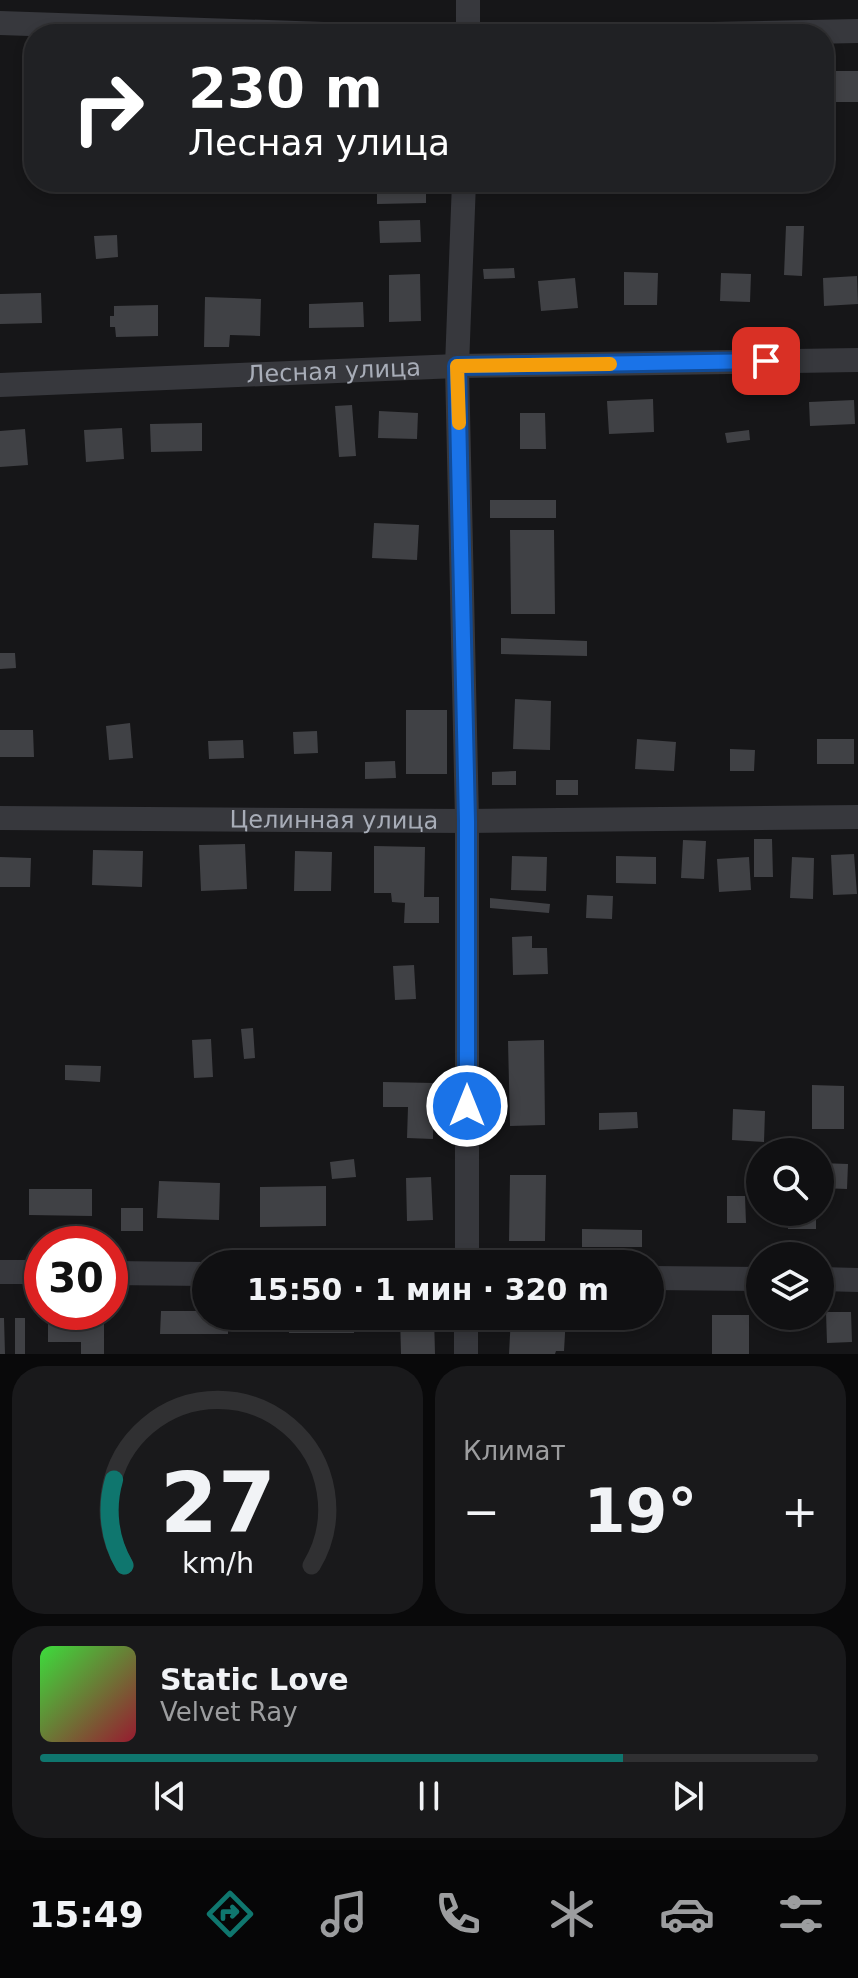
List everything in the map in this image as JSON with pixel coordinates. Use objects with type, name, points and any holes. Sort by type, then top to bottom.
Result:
[{"type":"street","points":[[468,0],[468,24]]},
{"type":"street","points":[[0,23],[29,24]]},
{"type":"street","points":[[834,31],[858,31]]},
{"type":"street","points":[[464,192],[457,366],[467,821],[467,1250]]},
{"type":"street","name":"Лесная улица","points":[[0,385],[457,366],[858,360]]},
{"type":"street","name":"Целинная улица","points":[[0,818],[467,821],[858,817]]},
{"type":"street","points":[[0,1272],[24,1272]]},
{"type":"street","points":[[128,1273],[192,1274]]},
{"type":"street","points":[[664,1278],[746,1279]]},
{"type":"street","points":[[834,1279],[858,1280]]},
{"type":"street","points":[[466,1330],[466,1354]]},
{"type":"building","points":[[834,71],[858,71],[858,102],[834,102]]},
{"type":"building","points":[[377,192],[426,192],[426,203],[377,204]]},
{"type":"building","points":[[420,220],[421,242],[380,243],[379,221]]},
{"type":"building","points":[[786,226],[804,226],[802,276],[784,275]]},
{"type":"building","points":[[117,235],[118,257],[96,259],[94,236]]},
{"type":"building","points":[[514,268],[515,278],[484,279],[483,269]]},
{"type":"building","points":[[624,272],[658,273],[657,305],[624,305]]},
{"type":"building","points":[[721,273],[751,274],[750,302],[720,301]]},
{"type":"building","points":[[420,274],[421,321],[389,322],[389,275]]},
{"type":"building","points":[[857,276],[858,304],[824,306],[823,278]]},
{"type":"building","points":[[575,278],[578,308],[541,311],[538,281]]},
{"type":"building","points":[[41,293],[42,323],[0,324],[0,294]]},
{"type":"building","points":[[205,297],[261,299],[260,336],[230,335],[229,347],[204,347]]},
{"type":"building","points":[[363,302],[364,327],[309,328],[309,304]]},
{"type":"building","points":[[158,305],[158,336],[116,337],[115,327],[110,327],[114,306]]},
{"type":"building","points":[[653,399],[654,432],[609,434],[607,401]]},
{"type":"building","points":[[854,400],[855,424],[810,426],[809,402]]},
{"type":"building","points":[[352,405],[356,456],[339,457],[335,406]]},
{"type":"building","points":[[379,411],[418,413],[417,439],[378,438]]},
{"type":"building","points":[[520,413],[545,413],[546,449],[520,449]]},
{"type":"building","points":[[202,423],[202,451],[151,452],[150,424]]},
{"type":"building","points":[[122,428],[124,459],[86,462],[84,430]]},
{"type":"building","points":[[25,429],[28,465],[0,467],[0,431]]},
{"type":"building","points":[[749,430],[750,440],[727,443],[725,433]]},
{"type":"building","points":[[490,500],[556,500],[556,518],[490,518]]},
{"type":"building","points":[[374,523],[419,525],[417,560],[372,558]]},
{"type":"building","points":[[510,530],[554,530],[555,614],[511,614]]},
{"type":"building","points":[[501,638],[587,641],[587,656],[501,654]]},
{"type":"building","points":[[0,653],[15,653],[16,668],[0,669]]},
{"type":"building","points":[[515,699],[551,701],[550,750],[513,749]]},
{"type":"building","points":[[406,710],[447,710],[447,774],[406,774]]},
{"type":"building","points":[[130,723],[133,758],[109,760],[106,726]]},
{"type":"building","points":[[0,730],[33,730],[34,757],[0,757]]},
{"type":"building","points":[[317,731],[318,753],[294,754],[293,732]]},
{"type":"building","points":[[637,739],[676,742],[674,771],[635,769]]},
{"type":"building","points":[[817,739],[854,739],[854,764],[817,764]]},
{"type":"building","points":[[243,740],[244,758],[209,759],[208,741]]},
{"type":"building","points":[[730,749],[755,750],[754,771],[730,771]]},
{"type":"building","points":[[395,761],[396,778],[365,779],[365,762]]},
{"type":"building","points":[[516,771],[516,785],[492,785],[492,772]]},
{"type":"building","points":[[556,780],[578,780],[578,795],[556,795]]},
{"type":"building","points":[[754,839],[772,839],[773,877],[754,877]]},
{"type":"building","points":[[683,840],[706,841],[704,879],[681,878]]},
{"type":"building","points":[[245,844],[247,889],[201,891],[199,845]]},
{"type":"building","points":[[374,846],[425,847],[424,897],[439,897],[439,923],[404,923],[405,903],[392,902],[391,893],[374,893]]},
{"type":"building","points":[[93,850],[143,851],[142,887],[92,885]]},
{"type":"building","points":[[295,851],[332,852],[331,891],[294,891]]},
{"type":"building","points":[[854,854],[857,894],[833,895],[831,855]]},
{"type":"building","points":[[512,856],[547,857],[546,891],[511,890]]},
{"type":"building","points":[[616,856],[656,857],[656,884],[616,883]]},
{"type":"building","points":[[0,857],[31,858],[30,887],[0,887]]},
{"type":"building","points":[[749,857],[751,890],[719,892],[717,859]]},
{"type":"building","points":[[792,857],[814,858],[813,899],[790,898]]},
{"type":"building","points":[[587,895],[613,896],[612,919],[586,918]]},
{"type":"building","points":[[490,898],[550,904],[549,913],[490,908]]},
{"type":"building","points":[[532,936],[532,948],[547,948],[548,974],[513,975],[512,937]]},
{"type":"building","points":[[414,965],[416,999],[395,1000],[393,966]]},
{"type":"building","points":[[253,1028],[255,1058],[244,1059],[241,1029]]},
{"type":"building","points":[[211,1039],[213,1077],[194,1078],[192,1040]]},
{"type":"building","points":[[544,1040],[545,1125],[510,1126],[508,1041]]},
{"type":"building","points":[[65,1065],[101,1066],[100,1082],[65,1080]]},
{"type":"building","points":[[383,1082],[434,1083],[433,1139],[407,1138],[408,1107],[383,1107]]},
{"type":"building","points":[[812,1085],[844,1086],[844,1129],[812,1129]]},
{"type":"building","points":[[733,1109],[765,1111],[764,1138],[732,1140]]},
{"type":"building","points":[[637,1112],[638,1128],[599,1130],[599,1113]]},
{"type":"building","points":[[354,1159],[356,1177],[332,1179],[330,1162]]},
{"type":"building","points":[[834,1164],[848,1164],[847,1189],[834,1189]]},
{"type":"building","points":[[510,1175],[546,1175],[545,1241],[509,1241]]},
{"type":"building","points":[[431,1177],[433,1220],[407,1221],[406,1178]]},
{"type":"building","points":[[159,1181],[220,1183],[219,1220],[157,1218]]},
{"type":"building","points":[[326,1186],[326,1226],[260,1227],[260,1187]]},
{"type":"building","points":[[29,1189],[92,1189],[92,1216],[29,1215]]},
{"type":"building","points":[[727,1196],[745,1196],[746,1223],[727,1223]]},
{"type":"building","points":[[121,1208],[143,1208],[143,1231],[128,1231],[128,1226],[121,1226]]},
{"type":"building","points":[[788,1226],[816,1226],[816,1229],[788,1229]]},
{"type":"building","points":[[582,1229],[642,1230],[642,1247],[582,1247]]},
{"type":"building","points":[[161,1311],[192,1311],[192,1330],[228,1330],[228,1334],[160,1334]]},
{"type":"building","points":[[834,1312],[851,1312],[852,1342],[827,1343],[827,1330],[834,1330]]},
{"type":"building","points":[[712,1315],[746,1315],[749,1354],[712,1354]]},
{"type":"building","points":[[0,1318],[4,1318],[5,1354],[0,1354]]},
{"type":"building","points":[[15,1318],[24,1318],[25,1354],[15,1354]]},
{"type":"building","points":[[48,1330],[104,1330],[104,1354],[81,1354],[81,1342],[48,1342]]},
{"type":"building","points":[[289,1330],[354,1330],[354,1333],[289,1333]]},
{"type":"building","points":[[400,1330],[434,1330],[435,1354],[401,1354]]},
{"type":"building","points":[[510,1330],[565,1330],[564,1351],[556,1351],[555,1354],[509,1354]]},
{"type":"slow traffic","points":[[459,423],[457,366],[610,364]]},
{"type":"route","points":[[467,1106],[467,821],[457,366],[766,361]]}]
